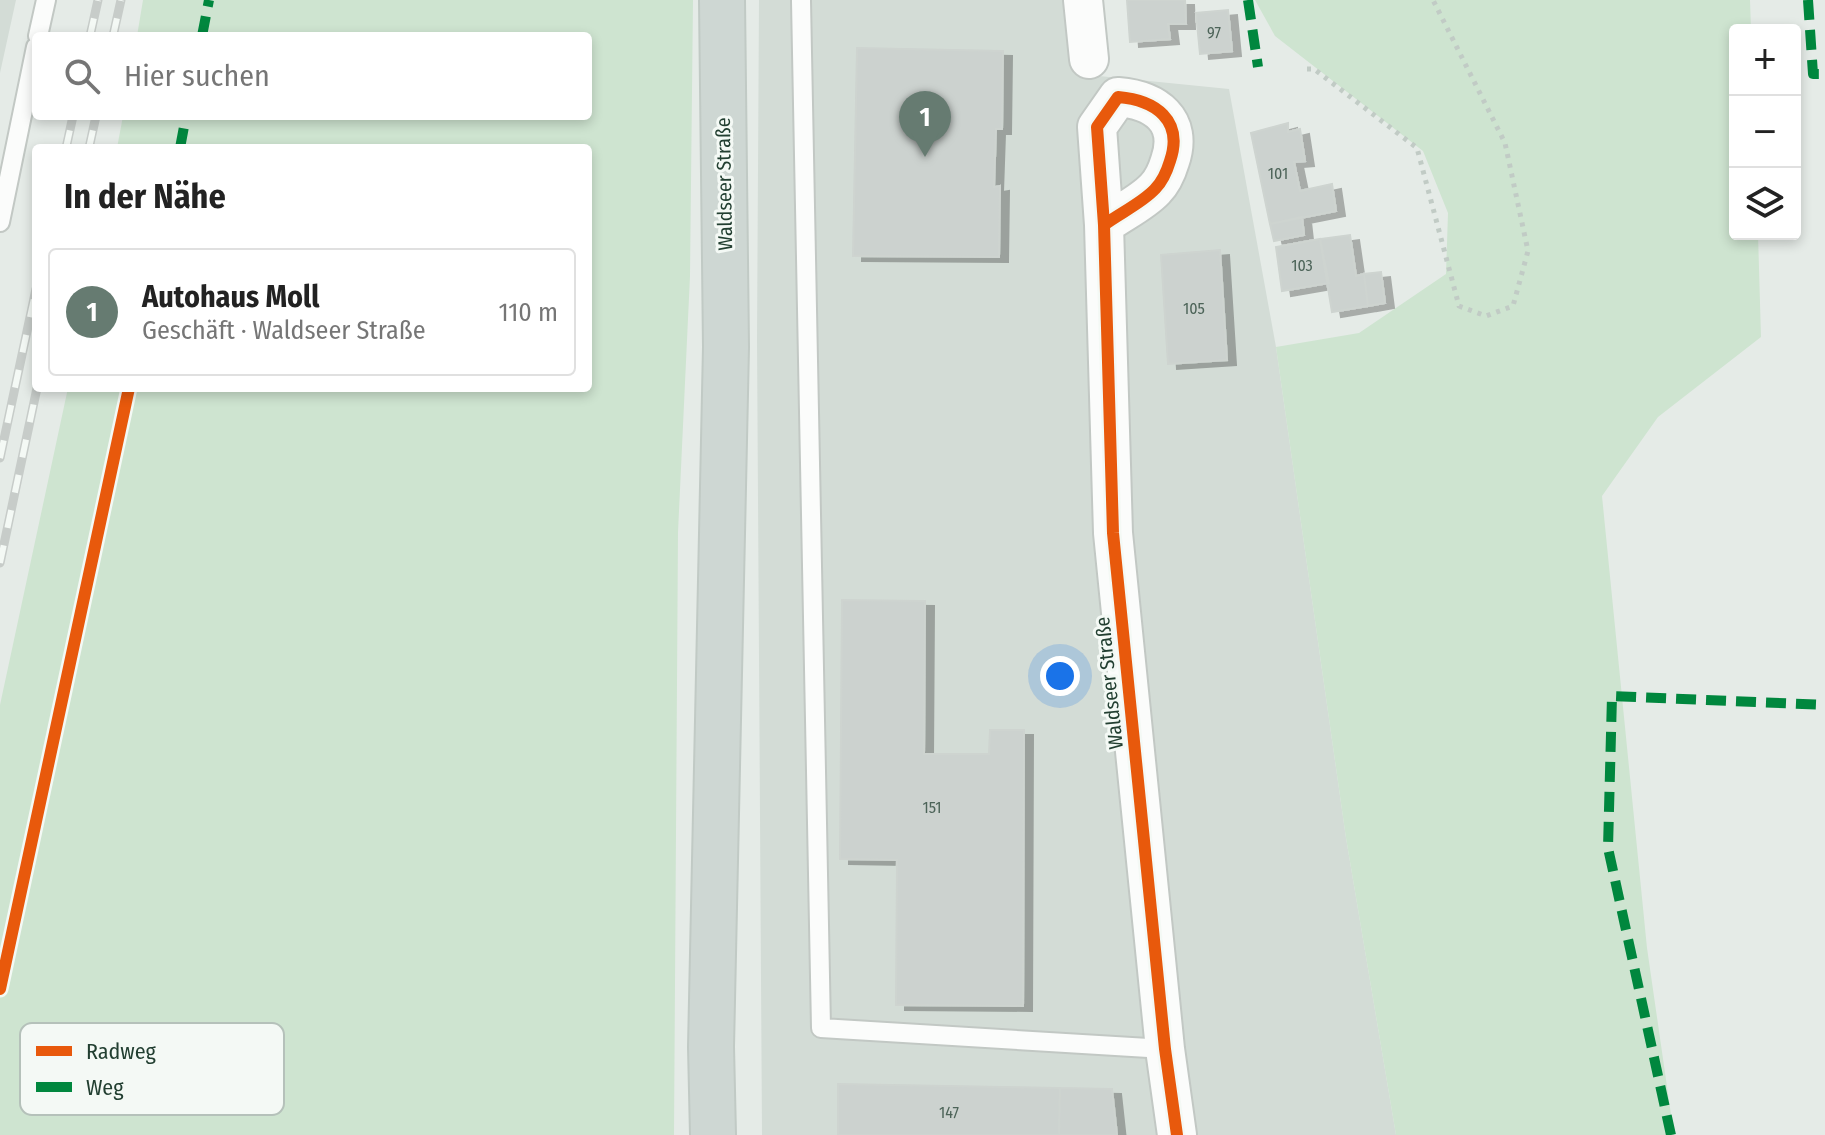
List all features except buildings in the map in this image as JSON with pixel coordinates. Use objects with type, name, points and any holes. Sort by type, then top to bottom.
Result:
[{"type":"main road","name":"Waldseer Straße","points":[[713,1135],[712,1031],[726,347],[722,0]]},
{"type":"street","points":[[1083,0],[1089,59]]},
{"type":"street","name":"Waldseer Straße","points":[[1104,225],[1113,533],[1165,1049],[1177,1135]]},
{"type":"lane","points":[[39,32],[46,0]]},
{"type":"lane","points":[[801,1],[821,1028],[1165,1049]]},
{"type":"lane","points":[[0,222],[32,66]]},
{"type":"path","points":[[1307,69],[1314,69],[1417,148],[1459,306],[1486,316],[1513,306],[1528,251],[1505,143],[1433,0]]},
{"type":"shaded area","points":[[0,0],[16,0],[0,73]]},
{"type":"shaded area","points":[[759,0],[1072,0],[1079,74],[1229,89],[1276,347],[1346,838],[1396,1135],[762,1135],[757,339]]},
{"type":"green space","points":[[143,0],[693,0],[690,276],[678,532],[674,1135],[0,1135],[0,705],[67,392],[592,392],[592,144],[118,144],[122,120],[592,120],[592,32],[138,32]]},
{"type":"green space","points":[[1255,0],[1750,0],[1751,24],[1729,24],[1729,240],[1758,240],[1761,337],[1658,417],[1602,496],[1647,948],[1674,1135],[1396,1135],[1346,838],[1276,347],[1359,333],[1446,274],[1448,213],[1423,151],[1275,36]]},
{"type":"railway","points":[[91,32],[98,0]]},
{"type":"railway","points":[[114,32],[121,0]]},
{"type":"railway","points":[[67,144],[72,120]]},
{"type":"railway","points":[[90,144],[95,120]]},
{"type":"railway","points":[[0,458],[32,308]]},
{"type":"railway","points":[[0,563],[36,392]]},
{"type":"marked path","points":[[203,32],[209,0]]},
{"type":"marked path","points":[[1248,0],[1258,67]]},
{"type":"marked path","points":[[1808,0],[1813,74],[1825,74]]},
{"type":"marked path","points":[[181,144],[185,120]]},
{"type":"marked path","points":[[1671,1135],[1608,848],[1612,696],[1825,705]]},
{"type":"cycle path","points":[[1104,225],[1144,199],[1158,186],[1168,168],[1173,134],[1163,115],[1144,102],[1118,97],[1097,127],[1104,225],[1113,533],[1165,1049],[1177,1135]]},
{"type":"cycle path","points":[[0,989],[128,392]]},
{"type":"place","name":"Autohaus Moll","points":[[925,157]]}]
